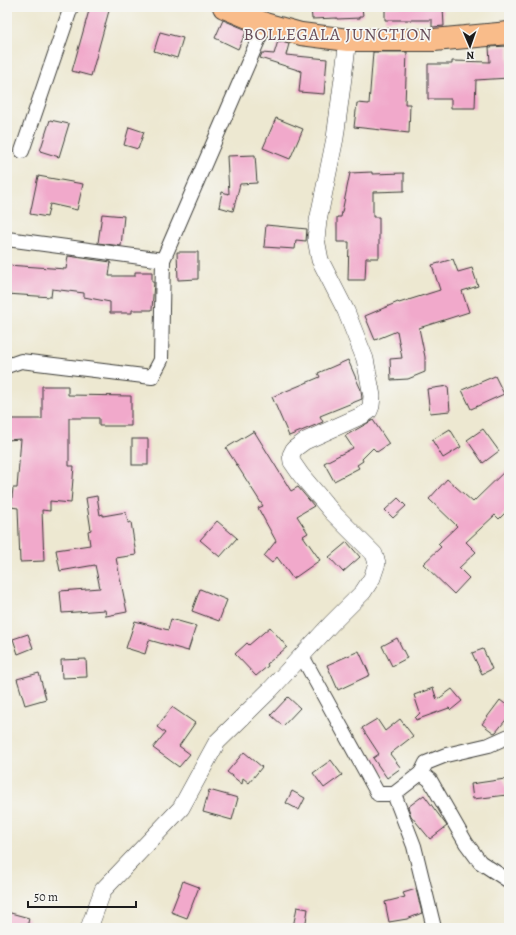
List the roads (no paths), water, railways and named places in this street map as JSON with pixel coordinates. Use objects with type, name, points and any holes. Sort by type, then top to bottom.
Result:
[{"type":"main road","points":[[224,7],[265,24],[302,34],[348,40],[434,40],[509,33]]},
{"type":"street","points":[[22,151],[71,7]]},
{"type":"street","points":[[7,366],[21,361],[152,377],[161,360],[163,260],[265,24]]},
{"type":"street","points":[[89,928],[103,890],[181,808],[216,742],[270,690],[363,592],[372,578],[377,564],[374,554],[334,513],[301,475],[292,462],[291,455],[294,449],[305,441],[363,415],[369,411],[371,406],[372,396],[365,359],[346,311],[320,260],[316,239],[318,221],[335,138],[348,40]]},
{"type":"street","points":[[7,239],[163,260]]},
{"type":"street","points":[[302,656],[378,794],[394,794],[420,773],[426,763],[446,755],[489,745],[509,736]]},
{"type":"street","points":[[420,773],[430,780],[466,843],[480,862],[509,881]]},
{"type":"street","points":[[394,794],[414,846],[434,928]]},
{"type":"district","name":"BOLLEGALA JUNCTION","points":[[338,34]]}]
